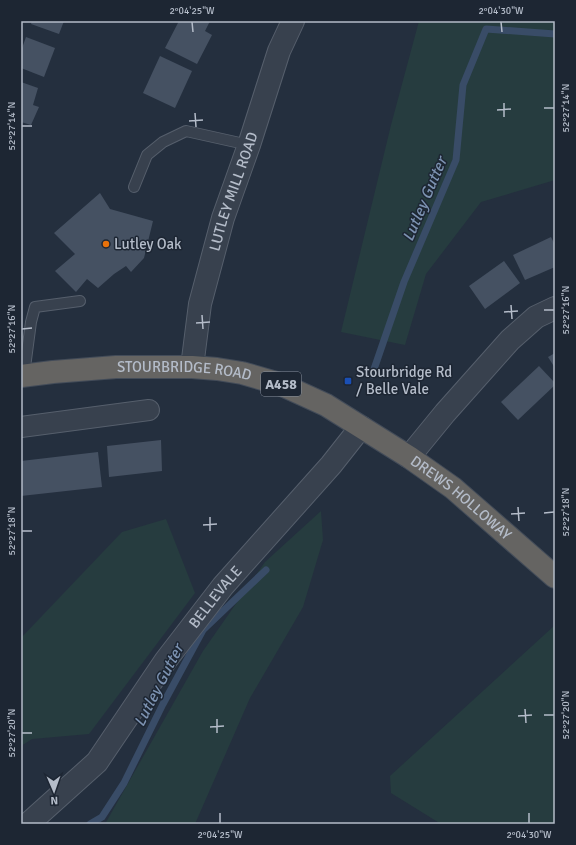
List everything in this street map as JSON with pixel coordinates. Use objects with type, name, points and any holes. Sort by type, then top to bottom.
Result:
[{"type":"highway","name":"STOURBRIDGE ROAD","points":[[23,376],[52,372],[116,368],[192,367],[217,369],[242,373],[280,384],[326,405],[361,427]]},
{"type":"highway","name":"DREWS HOLLOWAY","points":[[361,427],[409,457],[453,488],[555,577]]},
{"type":"street","name":"LUTLEY MILL ROAD","points":[[192,367],[202,297],[223,218],[279,51],[293,21]]},
{"type":"street","points":[[409,457],[445,413],[510,340],[536,318],[555,308]]},
{"type":"street","points":[[21,427],[149,410]]},
{"type":"street","name":"BELLEVALE","points":[[28,824],[97,762],[166,660],[223,586],[331,465],[361,427]]},
{"type":"lane","points":[[134,187],[147,155],[163,142],[186,131],[248,145]]},
{"type":"lane","points":[[23,376],[31,322],[35,307],[80,301]]},
{"type":"green space","points":[[419,21],[555,21],[555,180],[481,202],[426,274],[405,345],[341,332],[391,125]]},
{"type":"green space","points":[[321,511],[323,540],[303,607],[250,698],[195,824],[105,824],[203,651],[265,562]]},
{"type":"green space","points":[[166,519],[195,593],[89,734],[32,739],[21,746],[21,638],[122,532]]},
{"type":"green space","points":[[555,625],[555,824],[441,824],[391,793],[390,776]]},
{"type":"building","points":[[32,21],[64,21],[59,34],[31,24]]},
{"type":"building","points":[[179,21],[210,21],[205,31],[212,35],[197,64],[165,48]]},
{"type":"building","points":[[26,37],[55,48],[44,77],[21,68],[21,51]]},
{"type":"building","points":[[160,56],[192,71],[175,108],[143,93]]},
{"type":"building","points":[[21,82],[38,88],[33,105],[39,107],[31,125],[21,122]]},
{"type":"building","name":"Lutley Oak","points":[[100,193],[110,209],[153,221],[144,258],[131,272],[126,266],[98,288],[87,279],[76,292],[55,271],[75,254],[54,233]]},
{"type":"building","points":[[551,237],[555,245],[555,267],[525,280],[513,255]]},
{"type":"building","points":[[504,261],[520,283],[485,309],[469,286]]},
{"type":"building","points":[[555,353],[555,368],[548,357]]},
{"type":"building","points":[[539,366],[555,383],[555,385],[518,420],[501,402]]},
{"type":"building","points":[[161,440],[162,471],[109,477],[107,446]]},
{"type":"building","points":[[98,452],[102,487],[21,496],[21,461]]},
{"type":"waterway","name":"Lutley Gutter","points":[[372,375],[404,282],[456,160],[463,85],[486,29],[555,34]]},
{"type":"waterway","name":"Lutley Gutter","points":[[90,824],[102,817],[124,783],[163,704],[203,630],[266,570]]},
{"type":"place","name":"Lutley Oak","points":[[106,244]]},
{"type":"place","name":"Stourbridge Rd / Belle Vale","points":[[348,381]]}]
